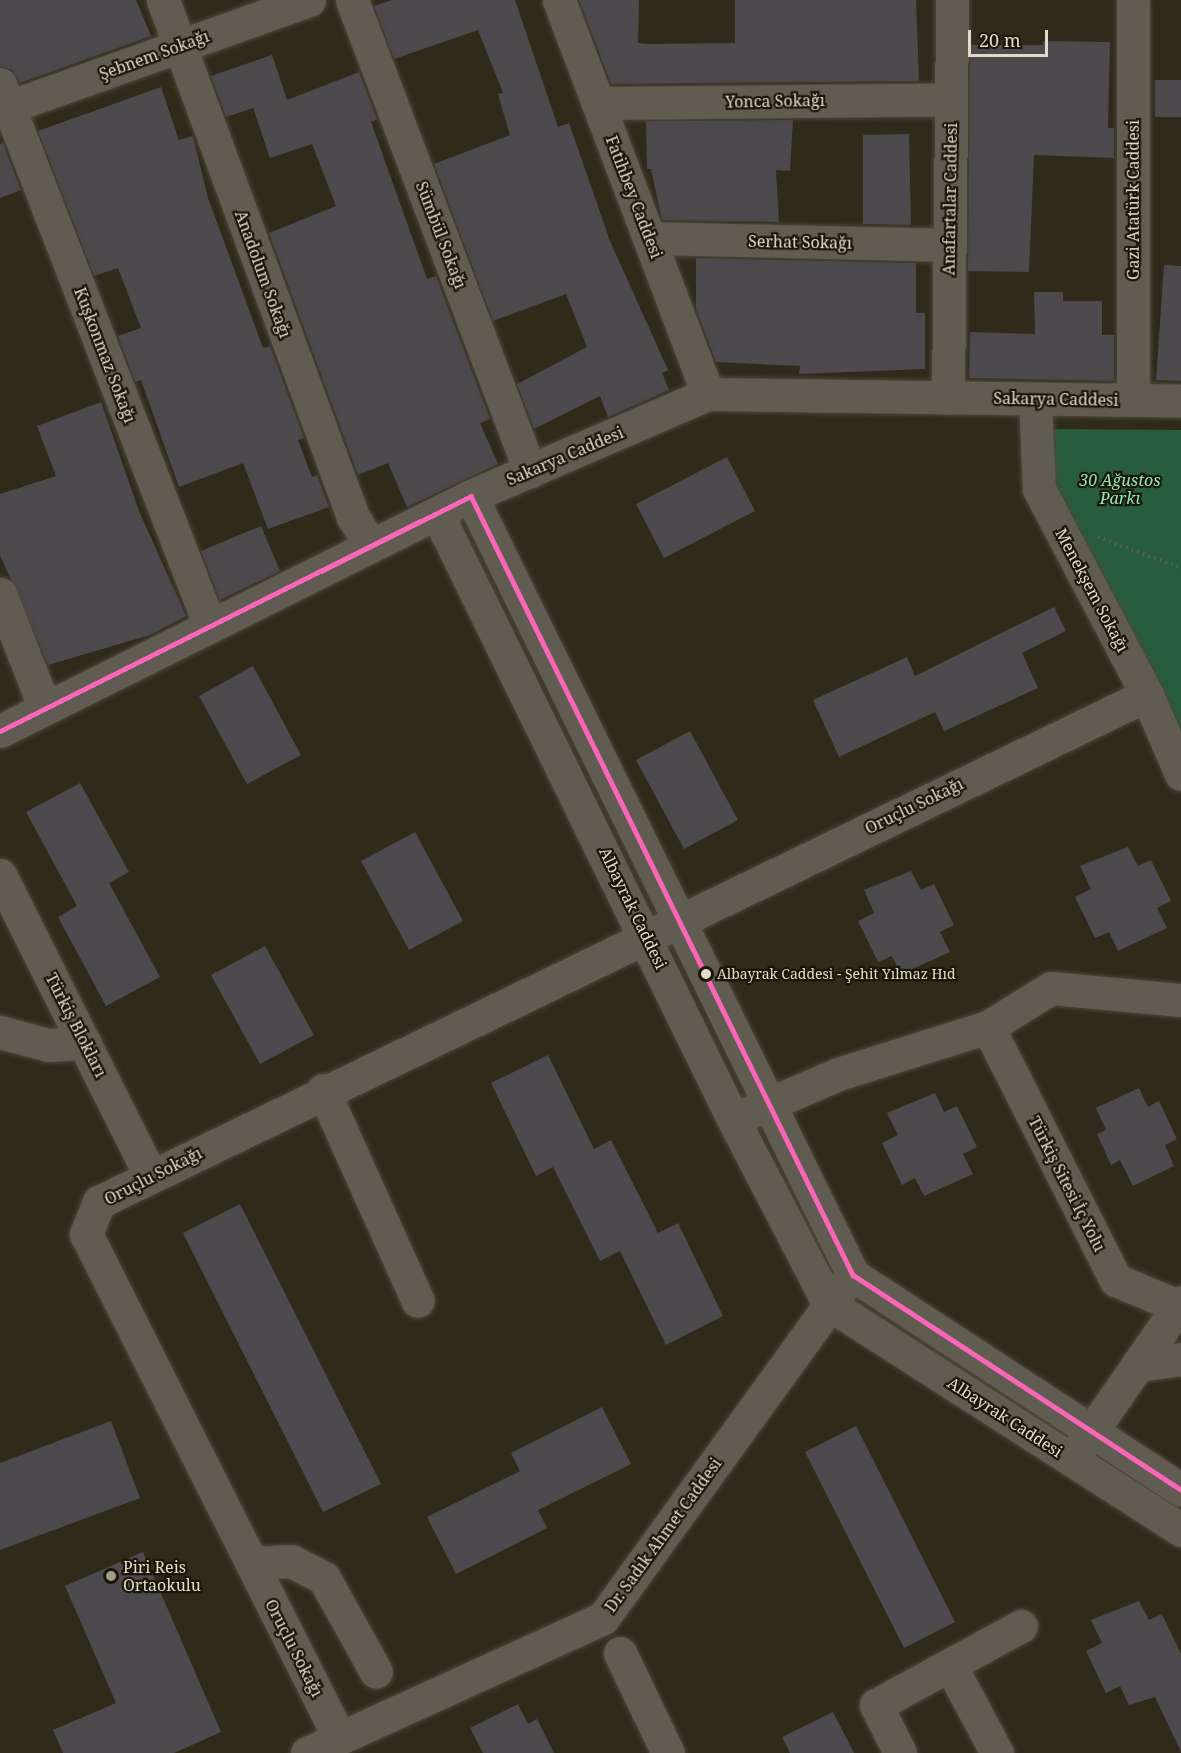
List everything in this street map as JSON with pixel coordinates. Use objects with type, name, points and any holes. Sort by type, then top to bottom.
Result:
[{"type":"street","name":"Anadolum Sokağı","points":[[163,0],[353,517],[370,546]]},
{"type":"street","name":"Şebnem Sokağı","points":[[3,100],[180,46],[309,0]]},
{"type":"street","name":"Sümbül Sokağı","points":[[352,0],[530,471]]},
{"type":"street","name":"Fatihbey Caddesi","points":[[559,0],[708,394]]},
{"type":"street","name":"Anafartalar Caddesi","points":[[948,398],[952,0]]},
{"type":"street","name":"Gazi Atatürk Caddesi","points":[[1133,0],[1133,400]]},
{"type":"street","name":"Yonca Sokağı","points":[[598,103],[951,99]]},
{"type":"street","name":"Kuşkonmaz Sokağı","points":[[3,100],[210,626]]},
{"type":"street","name":"Serhat Sokağı","points":[[649,238],[950,246]]},
{"type":"street","name":"Sakarya Caddesi","points":[[0,731],[471,496],[708,394],[1181,401]]},
{"type":"street","name":"Menekşem Sokağı","points":[[1035,399],[1039,489],[1147,694],[1180,768]]},
{"type":"street","points":[[471,496],[681,918],[769,1105],[853,1275],[829,1304]]},
{"type":"street","name":"Albayrak Caddesi","points":[[438,513],[647,934],[733,1119],[829,1304],[1181,1530]]},
{"type":"street","points":[[0,594],[45,708]]},
{"type":"street","name":"Oruçlu Sokağı","points":[[339,1737],[86,1234],[99,1202],[322,1090],[1147,694]]},
{"type":"street","name":"Türkiş Blokları","points":[[0,875],[152,1176]]},
{"type":"street","points":[[733,1119],[838,1074],[988,1027],[1051,988],[1181,1000]]},
{"type":"street","name":"Türkiş Sitesi İç Yolu","points":[[988,1027],[1116,1280],[1180,1304]]},
{"type":"street","points":[[0,1032],[48,1045],[85,1043]]},
{"type":"street","points":[[322,1090],[418,1301]]},
{"type":"street","name":"Albayrak Caddesi","points":[[853,1275],[1181,1490]]},
{"type":"street","name":"Dr. Sadık Ahmet Caddesi","points":[[307,1753],[603,1618],[829,1304]]},
{"type":"street","points":[[1072,1460],[1180,1304]]},
{"type":"street","points":[[1138,1365],[1181,1359]]},
{"type":"street","points":[[252,1563],[291,1561],[324,1578],[376,1672]]},
{"type":"street","points":[[900,1753],[876,1705],[1021,1626]]},
{"type":"street","points":[[620,1653],[668,1753]]},
{"type":"street","points":[[950,1665],[997,1753]]},
{"type":"path","points":[[1091,531],[1109,545],[1181,568]]},
{"type":"green space","name":"30 Ağustos Parkı","points":[[1051,429],[1181,430],[1181,745],[1055,491]]},
{"type":"building","points":[[0,0],[136,0],[151,36],[20,83],[12,70],[0,66]]},
{"type":"building","points":[[392,0],[515,0],[558,127],[569,123],[610,241],[668,370],[662,373],[669,390],[608,417],[600,396],[534,429],[517,384],[587,347],[566,294],[493,321],[434,164],[510,135],[498,94],[503,93],[478,30],[394,59],[374,6]]},
{"type":"building","points":[[579,0],[639,0],[638,43],[649,44],[735,43],[735,0],[916,0],[919,81],[611,84]]},
{"type":"building","points":[[1043,41],[1110,42],[1108,128],[1114,128],[1114,158],[1034,155],[1029,272],[968,271],[970,45],[1043,45]]},
{"type":"building","points":[[272,55],[287,100],[359,72],[377,119],[371,122],[427,279],[436,276],[490,419],[480,423],[498,464],[407,507],[388,463],[358,475],[269,233],[336,206],[312,144],[270,158],[253,108],[226,117],[211,76]]},
{"type":"building","points":[[1155,80],[1181,80],[1181,117],[1155,117]]},
{"type":"building","points":[[161,87],[179,140],[193,136],[208,198],[263,348],[270,346],[304,438],[298,440],[312,477],[317,475],[329,507],[268,529],[243,463],[179,487],[141,380],[135,382],[118,336],[141,328],[118,268],[94,276],[38,131]]},
{"type":"building","points":[[793,120],[790,171],[776,170],[779,222],[662,220],[651,169],[647,169],[646,121]]},
{"type":"building","points":[[909,134],[911,225],[863,224],[863,135]]},
{"type":"building","points":[[3,143],[21,190],[0,198],[0,144]]},
{"type":"building","points":[[696,258],[916,263],[916,313],[925,313],[925,369],[799,374],[800,366],[716,362],[696,309]]},
{"type":"building","points":[[1164,265],[1181,266],[1181,381],[1156,380]]},
{"type":"building","points":[[1034,292],[1063,292],[1063,301],[1102,301],[1102,335],[1114,335],[1114,381],[969,378],[970,332],[1035,334]]},
{"type":"building","points":[[101,402],[139,511],[186,616],[150,635],[48,665],[0,555],[0,494],[56,476],[37,426]]},
{"type":"building","points":[[727,457],[755,511],[664,558],[636,504]]},
{"type":"building","points":[[261,526],[280,571],[220,600],[201,551]]},
{"type":"building","points":[[1054,607],[1066,631],[1022,653],[1038,688],[944,731],[935,712],[839,757],[813,700],[907,657],[915,676]]},
{"type":"building","points":[[253,666],[301,755],[247,784],[199,696]]},
{"type":"building","points":[[690,731],[738,820],[684,849],[636,760]]},
{"type":"building","points":[[80,783],[129,872],[109,883],[160,977],[106,1006],[58,917],[77,906],[26,812]]},
{"type":"building","points":[[415,832],[463,921],[409,950],[361,861]]},
{"type":"building","points":[[1128,847],[1138,866],[1151,860],[1171,901],[1157,908],[1167,928],[1118,951],[1109,932],[1095,938],[1075,897],[1091,889],[1080,866]]},
{"type":"building","points":[[911,871],[921,890],[934,884],[954,925],[940,932],[950,952],[901,974],[892,956],[878,962],[858,921],[874,913],[864,890]]},
{"type":"building","points":[[265,946],[314,1035],[260,1064],[211,975]]},
{"type":"building","points":[[548,1055],[594,1149],[611,1140],[658,1233],[678,1223],[723,1316],[666,1345],[620,1251],[600,1261],[553,1167],[536,1176],[491,1083]]},
{"type":"building","points":[[1139,1088],[1148,1107],[1159,1101],[1177,1139],[1165,1145],[1174,1166],[1133,1186],[1120,1160],[1111,1165],[1097,1134],[1106,1130],[1096,1108]]},
{"type":"building","points":[[935,1093],[944,1112],[957,1106],[977,1147],[963,1154],[973,1174],[924,1196],[915,1178],[902,1185],[882,1143],[898,1135],[887,1113]]},
{"type":"building","points":[[240,1204],[381,1484],[323,1512],[183,1233]]},
{"type":"building","points":[[602,1407],[631,1464],[538,1510],[547,1528],[456,1574],[427,1517],[520,1471],[511,1453]]},
{"type":"building","points":[[111,1421],[140,1498],[0,1550],[0,1463]]},
{"type":"building","points":[[856,1426],[955,1622],[904,1648],[805,1452]]},
{"type":"building","points":[[143,1552],[221,1732],[174,1753],[63,1753],[53,1730],[116,1703],[65,1586]]},
{"type":"building","points":[[1139,1601],[1149,1620],[1162,1614],[1181,1654],[1181,1752],[1155,1697],[1129,1705],[1120,1686],[1106,1693],[1086,1651],[1102,1643],[1091,1620]]},
{"type":"building","points":[[518,1704],[528,1724],[537,1719],[554,1753],[483,1753],[470,1728]]},
{"type":"building","points":[[833,1712],[854,1753],[790,1753],[782,1737]]},
{"type":"transit line","points":[[0,731],[471,496],[853,1275],[1181,1490]]},
{"type":"place","name":"Albayrak Caddesi - Şehit Yılmaz Hıd","points":[[706,974]]},
{"type":"place","name":"Piri Reis Ortaokulu","points":[[111,1576]]}]
